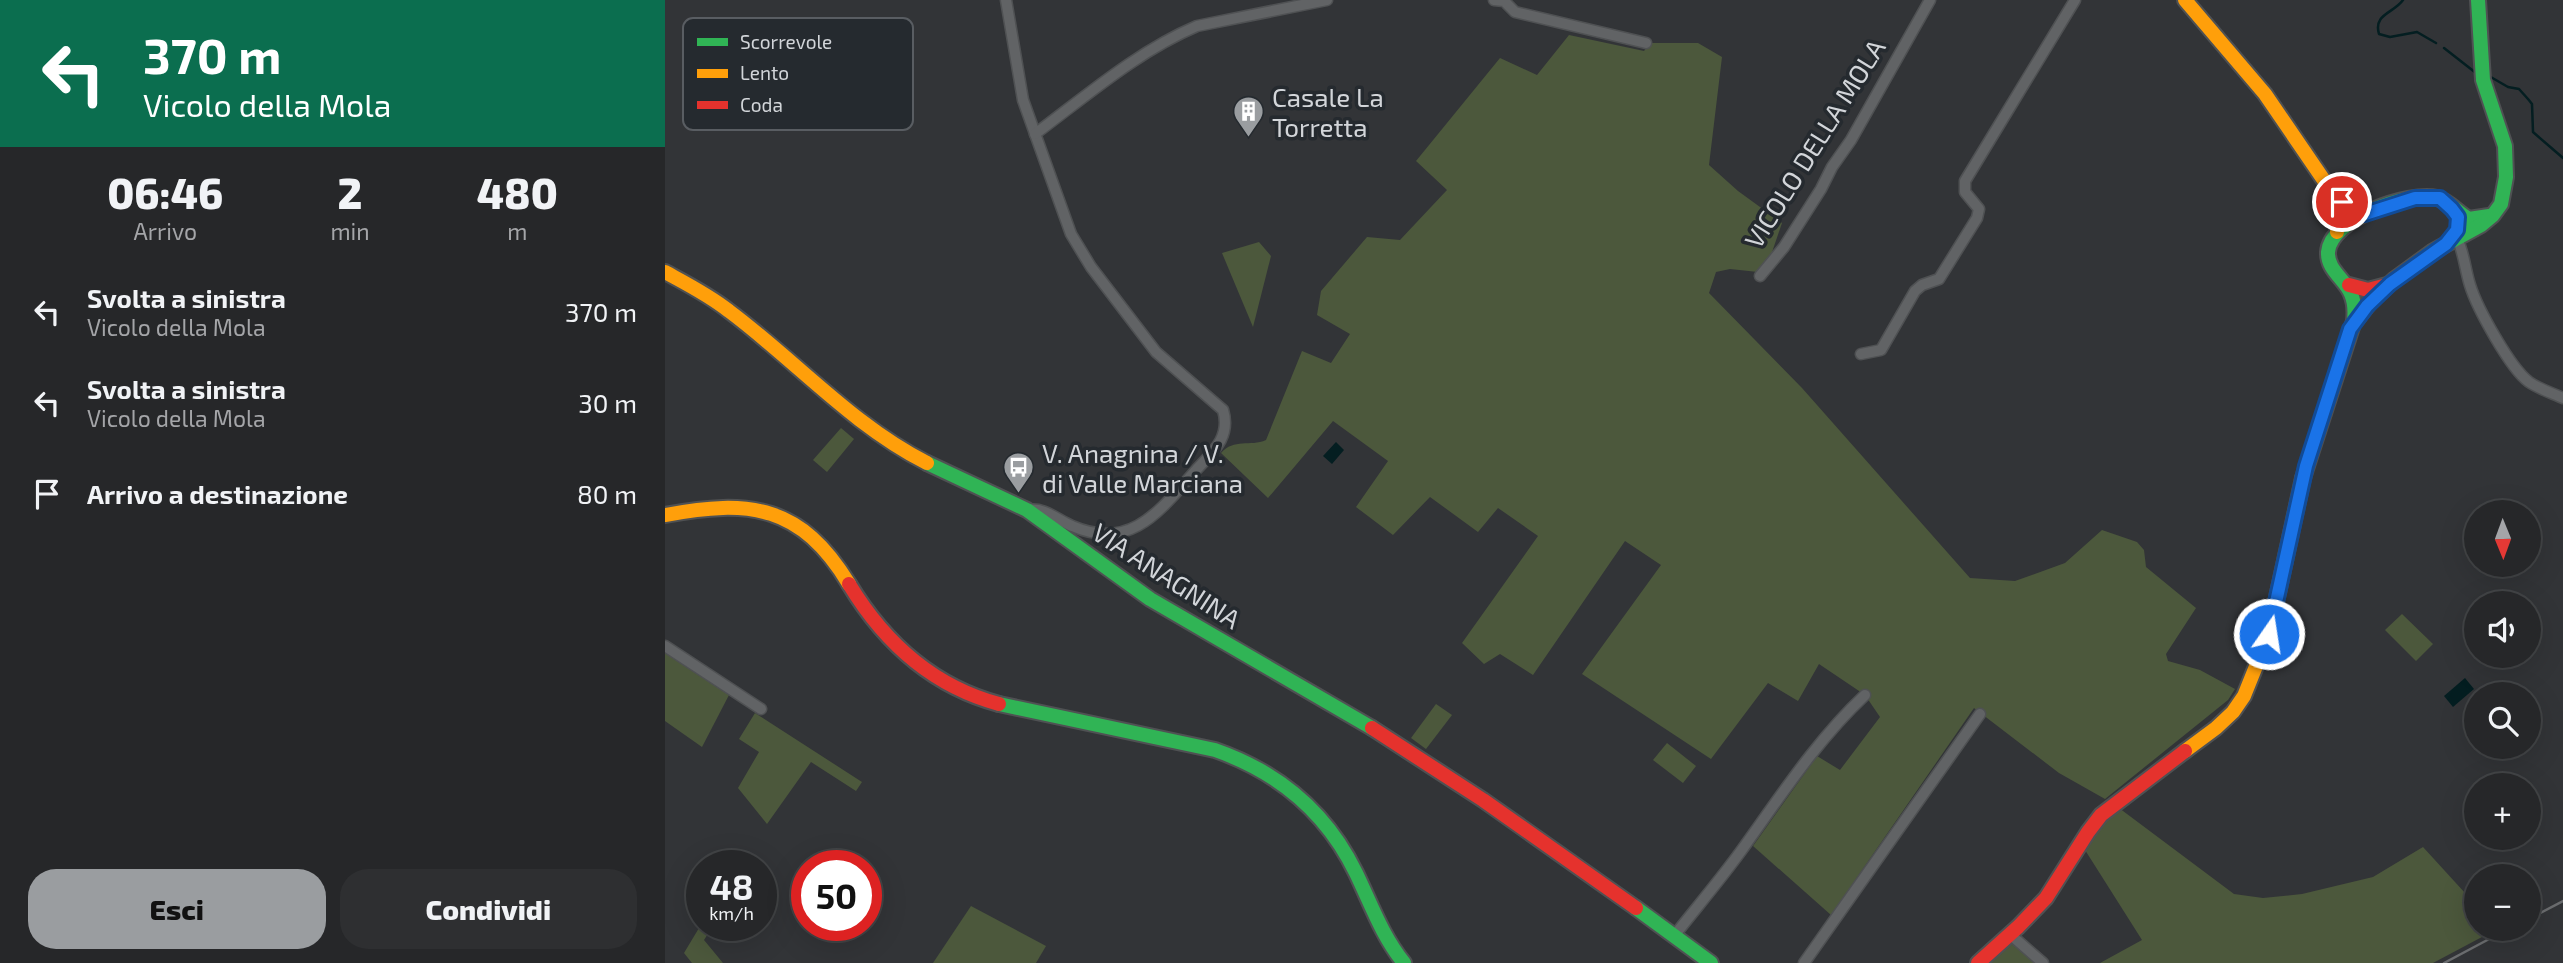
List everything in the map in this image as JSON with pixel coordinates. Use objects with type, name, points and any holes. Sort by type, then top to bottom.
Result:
[{"type":"main road","points":[[2185,0],[2265,94],[2334,195],[2340,211],[2329,257],[2339,276],[2349,285],[2366,290],[2390,284]]},
{"type":"main road","points":[[1978,963],[2011,935],[2054,887],[2098,818],[2222,723],[2244,696],[2269,634],[2306,466],[2345,342],[2354,322],[2390,284],[2493,215],[2503,198],[2506,154],[2502,130],[2483,80],[2478,0]]},
{"type":"main road","points":[[2334,195],[2354,210],[2365,214]]},
{"type":"main road","points":[[2337,232],[2365,214],[2421,197],[2440,198],[2458,217],[2457,230],[2452,241]]},
{"type":"main road","points":[[2452,209],[2469,219],[2493,215]]},
{"type":"main road","name":"VIA ANAGNINA","points":[[665,272],[694,286],[729,309],[855,417],[886,440],[939,469],[1028,510],[1128,585],[1420,758],[1711,963]]},
{"type":"main road","points":[[2349,285],[2355,301],[2354,322]]},
{"type":"main road","points":[[665,515],[733,506],[759,509],[791,521],[826,550],[872,620],[897,648],[922,668],[967,693],[1011,708],[1215,750],[1265,770],[1306,804],[1334,835],[1352,865],[1383,933],[1404,963]]},
{"type":"main road","name":"VIA ANAGNINA","points":[[1647,916],[1699,963]]},
{"type":"street","points":[[1006,0],[1023,100],[1071,234],[1091,267],[1156,352],[1223,410],[1226,420],[1225,434],[1216,449],[1156,514],[1136,529],[1112,534],[1098,533],[1073,527],[1040,510],[1028,510]]},
{"type":"street","points":[[1035,134],[1157,47],[1181,33],[1197,26],[1327,0]]},
{"type":"street","points":[[1494,0],[1504,1],[1515,12],[1646,43]]},
{"type":"street","name":"VICOLO DELLA MOLA","points":[[1760,276],[1784,247],[1821,189],[1930,0]]},
{"type":"street","points":[[1861,354],[1881,350],[1915,291],[1922,285],[1939,279],[1977,218],[1979,209],[1965,192],[1965,181],[2075,0]]},
{"type":"street","points":[[2452,241],[2463,250],[2470,286],[2502,348],[2519,373],[2530,383],[2563,398]]},
{"type":"street","points":[[665,646],[761,709]]},
{"type":"street","points":[[1674,936],[1737,856],[1812,753],[1865,695]]},
{"type":"street","points":[[1804,963],[1980,714]]},
{"type":"street","points":[[2011,935],[2043,963]]},
{"type":"green space","points":[[1569,35],[1644,51],[1650,43],[1698,43],[1722,57],[1709,165],[1738,191],[1782,223],[1769,261],[1758,272],[1730,269],[1716,272],[1709,293],[1802,388],[1970,578],[2015,581],[2065,563],[2102,530],[2137,542],[2144,550],[2146,567],[2196,608],[2166,654],[2168,661],[2200,670],[2235,689],[2228,700],[2105,799],[2059,773],[1974,708],[1831,915],[1753,846],[1817,756],[1840,770],[1880,717],[1865,695],[1819,664],[1798,701],[1768,683],[1711,759],[1582,674],[1661,565],[1625,541],[1533,675],[1500,654],[1484,664],[1462,643],[1538,536],[1498,508],[1478,532],[1430,497],[1393,535],[1356,507],[1388,461],[1333,421],[1268,498],[1221,453],[1237,444],[1266,440],[1302,351],[1331,363],[1350,334],[1317,315],[1321,291],[1367,237],[1400,240],[1447,190],[1416,161],[1500,58],[1537,75]]},
{"type":"green space","points":[[1259,242],[1271,256],[1253,327],[1222,253]]},
{"type":"green space","points":[[841,428],[854,439],[827,472],[813,460]]},
{"type":"green space","points":[[2402,614],[2433,644],[2416,661],[2385,630]]},
{"type":"green space","points":[[665,653],[729,695],[702,747],[665,721]]},
{"type":"green space","points":[[1436,704],[1452,715],[1426,749],[1411,738]]},
{"type":"green space","points":[[755,713],[862,782],[856,791],[811,762],[767,824],[738,788],[759,752],[739,739]]},
{"type":"green space","points":[[1667,743],[1696,766],[1683,783],[1653,760]]},
{"type":"green space","points":[[2119,808],[2234,894],[2263,898],[2302,894],[2373,877],[2423,847],[2464,892],[2464,941],[2474,941],[2433,963],[2100,963],[2142,940],[2085,850],[2100,823]]},
{"type":"green space","points":[[971,906],[1046,946],[1036,963],[933,963]]},
{"type":"green space","points":[[691,941],[705,941],[723,963],[692,963],[684,953]]},
{"type":"green space","points":[[2011,941],[2036,963],[1985,963]]},
{"type":"water","points":[[1336,442],[1344,450],[1332,464],[1323,456]]},
{"type":"water","points":[[2465,678],[2468,682],[2464,682],[2464,698],[2453,707],[2444,696]]},
{"type":"waterway","points":[[2403,0],[2379,22],[2379,34],[2390,37],[2417,32],[2436,43]]},
{"type":"waterway","points":[[2444,48],[2476,73]]},
{"type":"waterway","points":[[2489,76],[2508,87],[2519,89],[2532,104],[2533,132],[2563,158]]},
{"type":"railway","points":[[2541,913],[2563,901]]},
{"type":"railway","points":[[2444,963],[2485,941]]},
{"type":"traffic: fast","points":[[2303,478],[2353,324],[2372,300],[2395,279],[2432,252],[2481,225],[2501,204],[2506,177],[2505,146],[2483,80],[2478,0]]},
{"type":"traffic: fast","points":[[2354,321],[2351,294],[2328,258],[2332,240],[2342,229],[2373,210],[2391,203],[2424,197],[2437,198],[2469,219],[2489,216]]},
{"type":"traffic: fast","points":[[927,463],[1027,510],[1150,599],[1372,728]]},
{"type":"traffic: fast","points":[[999,704],[1215,750],[1260,770],[1298,797],[1331,832],[1356,873],[1383,931],[1404,963]]},
{"type":"traffic: fast","points":[[1636,908],[1711,963]]},
{"type":"traffic: slow","points":[[2185,0],[2265,94],[2334,195],[2340,211],[2337,232]]},
{"type":"traffic: slow","points":[[665,272],[721,305],[849,411],[900,448],[927,463]]},
{"type":"traffic: slow","points":[[2185,751],[2216,728],[2233,712],[2244,696],[2269,634],[2303,478]]},
{"type":"traffic: slow","points":[[665,515],[723,508],[748,509],[771,514],[792,523],[812,538],[831,558],[849,584]]},
{"type":"traffic: jam","points":[[2349,285],[2368,290],[2387,285]]},
{"type":"traffic: jam","points":[[849,584],[878,625],[912,659],[952,686],[999,704]]},
{"type":"traffic: jam","points":[[1372,728],[1483,800],[1636,908]]},
{"type":"traffic: jam","points":[[1978,963],[2046,898],[2101,815],[2185,751]]},
{"type":"place","name":"Casale La Torretta","points":[[1249,138]]},
{"type":"place","name":"V. Anagnina / V. di Valle Marciana","points":[[1019,494]]},
{"type":"route","points":[[2269,634],[2306,466],[2350,329],[2367,306],[2390,284],[2446,244],[2457,230],[2458,217],[2440,198],[2415,198],[2365,214],[2342,202]]}]
